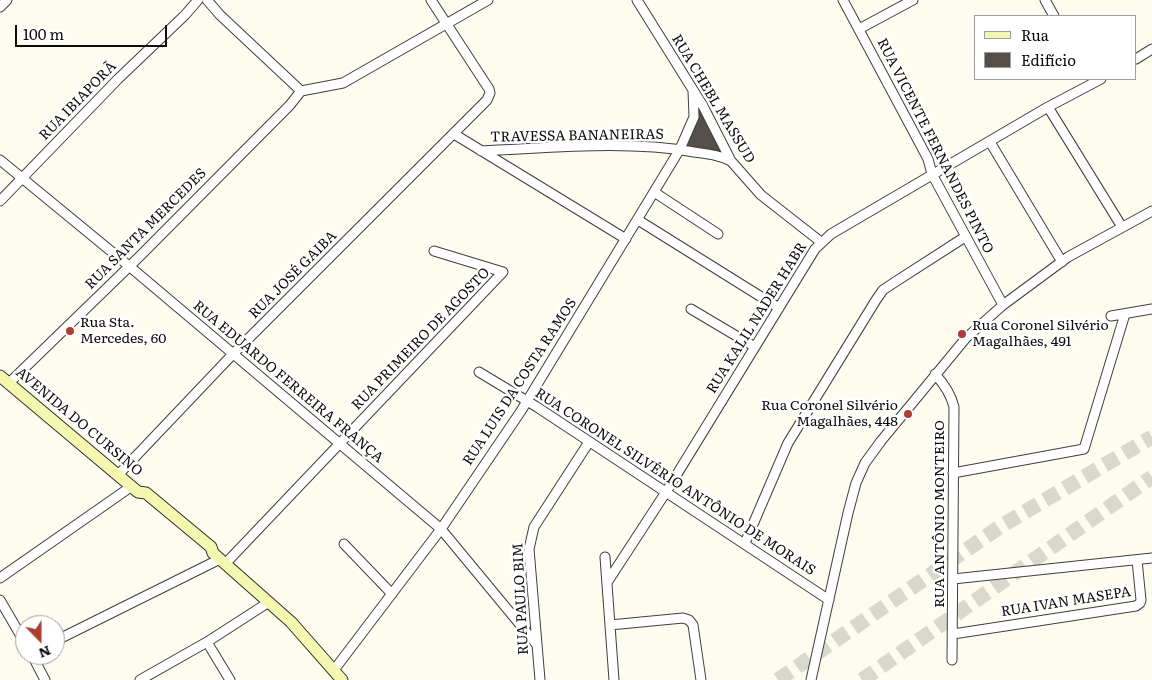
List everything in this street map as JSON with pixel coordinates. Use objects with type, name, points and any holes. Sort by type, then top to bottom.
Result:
[{"type":"main road","name":"AVENIDA DO CURSINO","points":[[2,379],[135,489],[141,498],[207,552],[219,559],[269,602],[291,622],[342,680]]},
{"type":"street","points":[[0,7],[7,0]]},
{"type":"street","name":"RUA IBIAPORÃ","points":[[0,200],[198,0]]},
{"type":"street","points":[[207,0],[220,15],[301,92],[343,84],[488,0]]},
{"type":"street","points":[[431,0],[446,25]]},
{"type":"street","name":"RUA CHEBL MASSUD","points":[[637,0],[694,91],[731,161],[761,195],[821,242]]},
{"type":"street","name":"RUA VICENTE FERNANDES PINTO","points":[[843,0],[928,160],[932,174],[1003,305]]},
{"type":"street","points":[[859,29],[913,0]]},
{"type":"street","points":[[1045,0],[1053,15]]},
{"type":"street","name":"RUA JOSÉ GAIBA","points":[[118,475],[233,354],[489,97],[489,89],[446,25]]},
{"type":"street","points":[[1137,58],[1152,50]]},
{"type":"street","name":"RUA KALIL NADER HABR","points":[[608,581],[666,492],[821,242],[831,234],[932,174],[1095,80]]},
{"type":"street","name":"RUA LUIS DA COSTA RAMOS","points":[[334,670],[441,529],[527,401],[680,149],[694,117],[694,91]]},
{"type":"street","name":"RUA SANTA MERCEDES","points":[[2,379],[129,266],[301,92]]},
{"type":"street","points":[[1048,107],[1122,227]]},
{"type":"street","points":[[454,134],[626,239]]},
{"type":"street","points":[[990,142],[1062,262]]},
{"type":"street","name":"TRAVESSA BANANEIRAS","points":[[481,150],[624,146],[680,149],[720,155],[731,161]]},
{"type":"street","name":"RUA EDUARDO FERREIRA FRANÇA","points":[[0,160],[441,529],[537,645]]},
{"type":"street","points":[[654,192],[718,234]]},
{"type":"street","points":[[811,680],[848,513],[859,474],[881,441],[966,338],[1003,305],[1062,262],[1152,211]]},
{"type":"street","points":[[638,220],[779,308]]},
{"type":"street","points":[[745,543],[788,443],[883,290],[966,237]]},
{"type":"street","name":"RUA PRIMEIRO DE AGOSTO","points":[[219,559],[340,443],[504,272],[434,251]]},
{"type":"street","points":[[691,309],[755,347]]},
{"type":"street","points":[[1111,316],[1152,309]]},
{"type":"street","points":[[953,473],[1084,449],[1125,314]]},
{"type":"street","name":"RUA CORONEL SILVÉRIO ANTÔNIO DE MORAIS","points":[[479,372],[527,401],[745,543],[829,600]]},
{"type":"street","name":"RUA ANTÔNIO MONTEIRO","points":[[936,374],[953,400],[954,407],[952,660]]},
{"type":"street","name":"RUA PAULO BIM","points":[[540,680],[529,549],[530,537],[534,527],[589,442]]},
{"type":"street","points":[[0,578],[135,489]]},
{"type":"street","points":[[344,544],[392,594]]},
{"type":"street","points":[[605,557],[614,680]]},
{"type":"street","points":[[953,579],[1152,558]]},
{"type":"street","points":[[65,636],[219,559]]},
{"type":"street","name":"RUA IVAN MASEPA","points":[[953,634],[1136,606],[1141,600],[1137,560]]},
{"type":"street","points":[[0,600],[15,626]]},
{"type":"street","points":[[140,680],[207,642],[269,602]]},
{"type":"street","points":[[610,625],[683,618],[689,620],[693,624],[701,680]]},
{"type":"street","points":[[207,642],[230,680]]},
{"type":"street","points":[[38,665],[46,680]]},
{"type":"building","points":[[695,96],[731,161],[680,149],[688,135]]},
{"type":"tunnel","points":[[778,680],[1001,526],[1152,437]]},
{"type":"tunnel","points":[[862,680],[1152,477]]},
{"type":"place","name":"Rua Sta. Mercedes, 60","points":[[70,331]]},
{"type":"place","name":"Rua Coronel Silvério Magalhães, 491","points":[[962,334]]},
{"type":"place","name":"Rua Coronel Silvério Magalhães, 448","points":[[908,414]]}]
